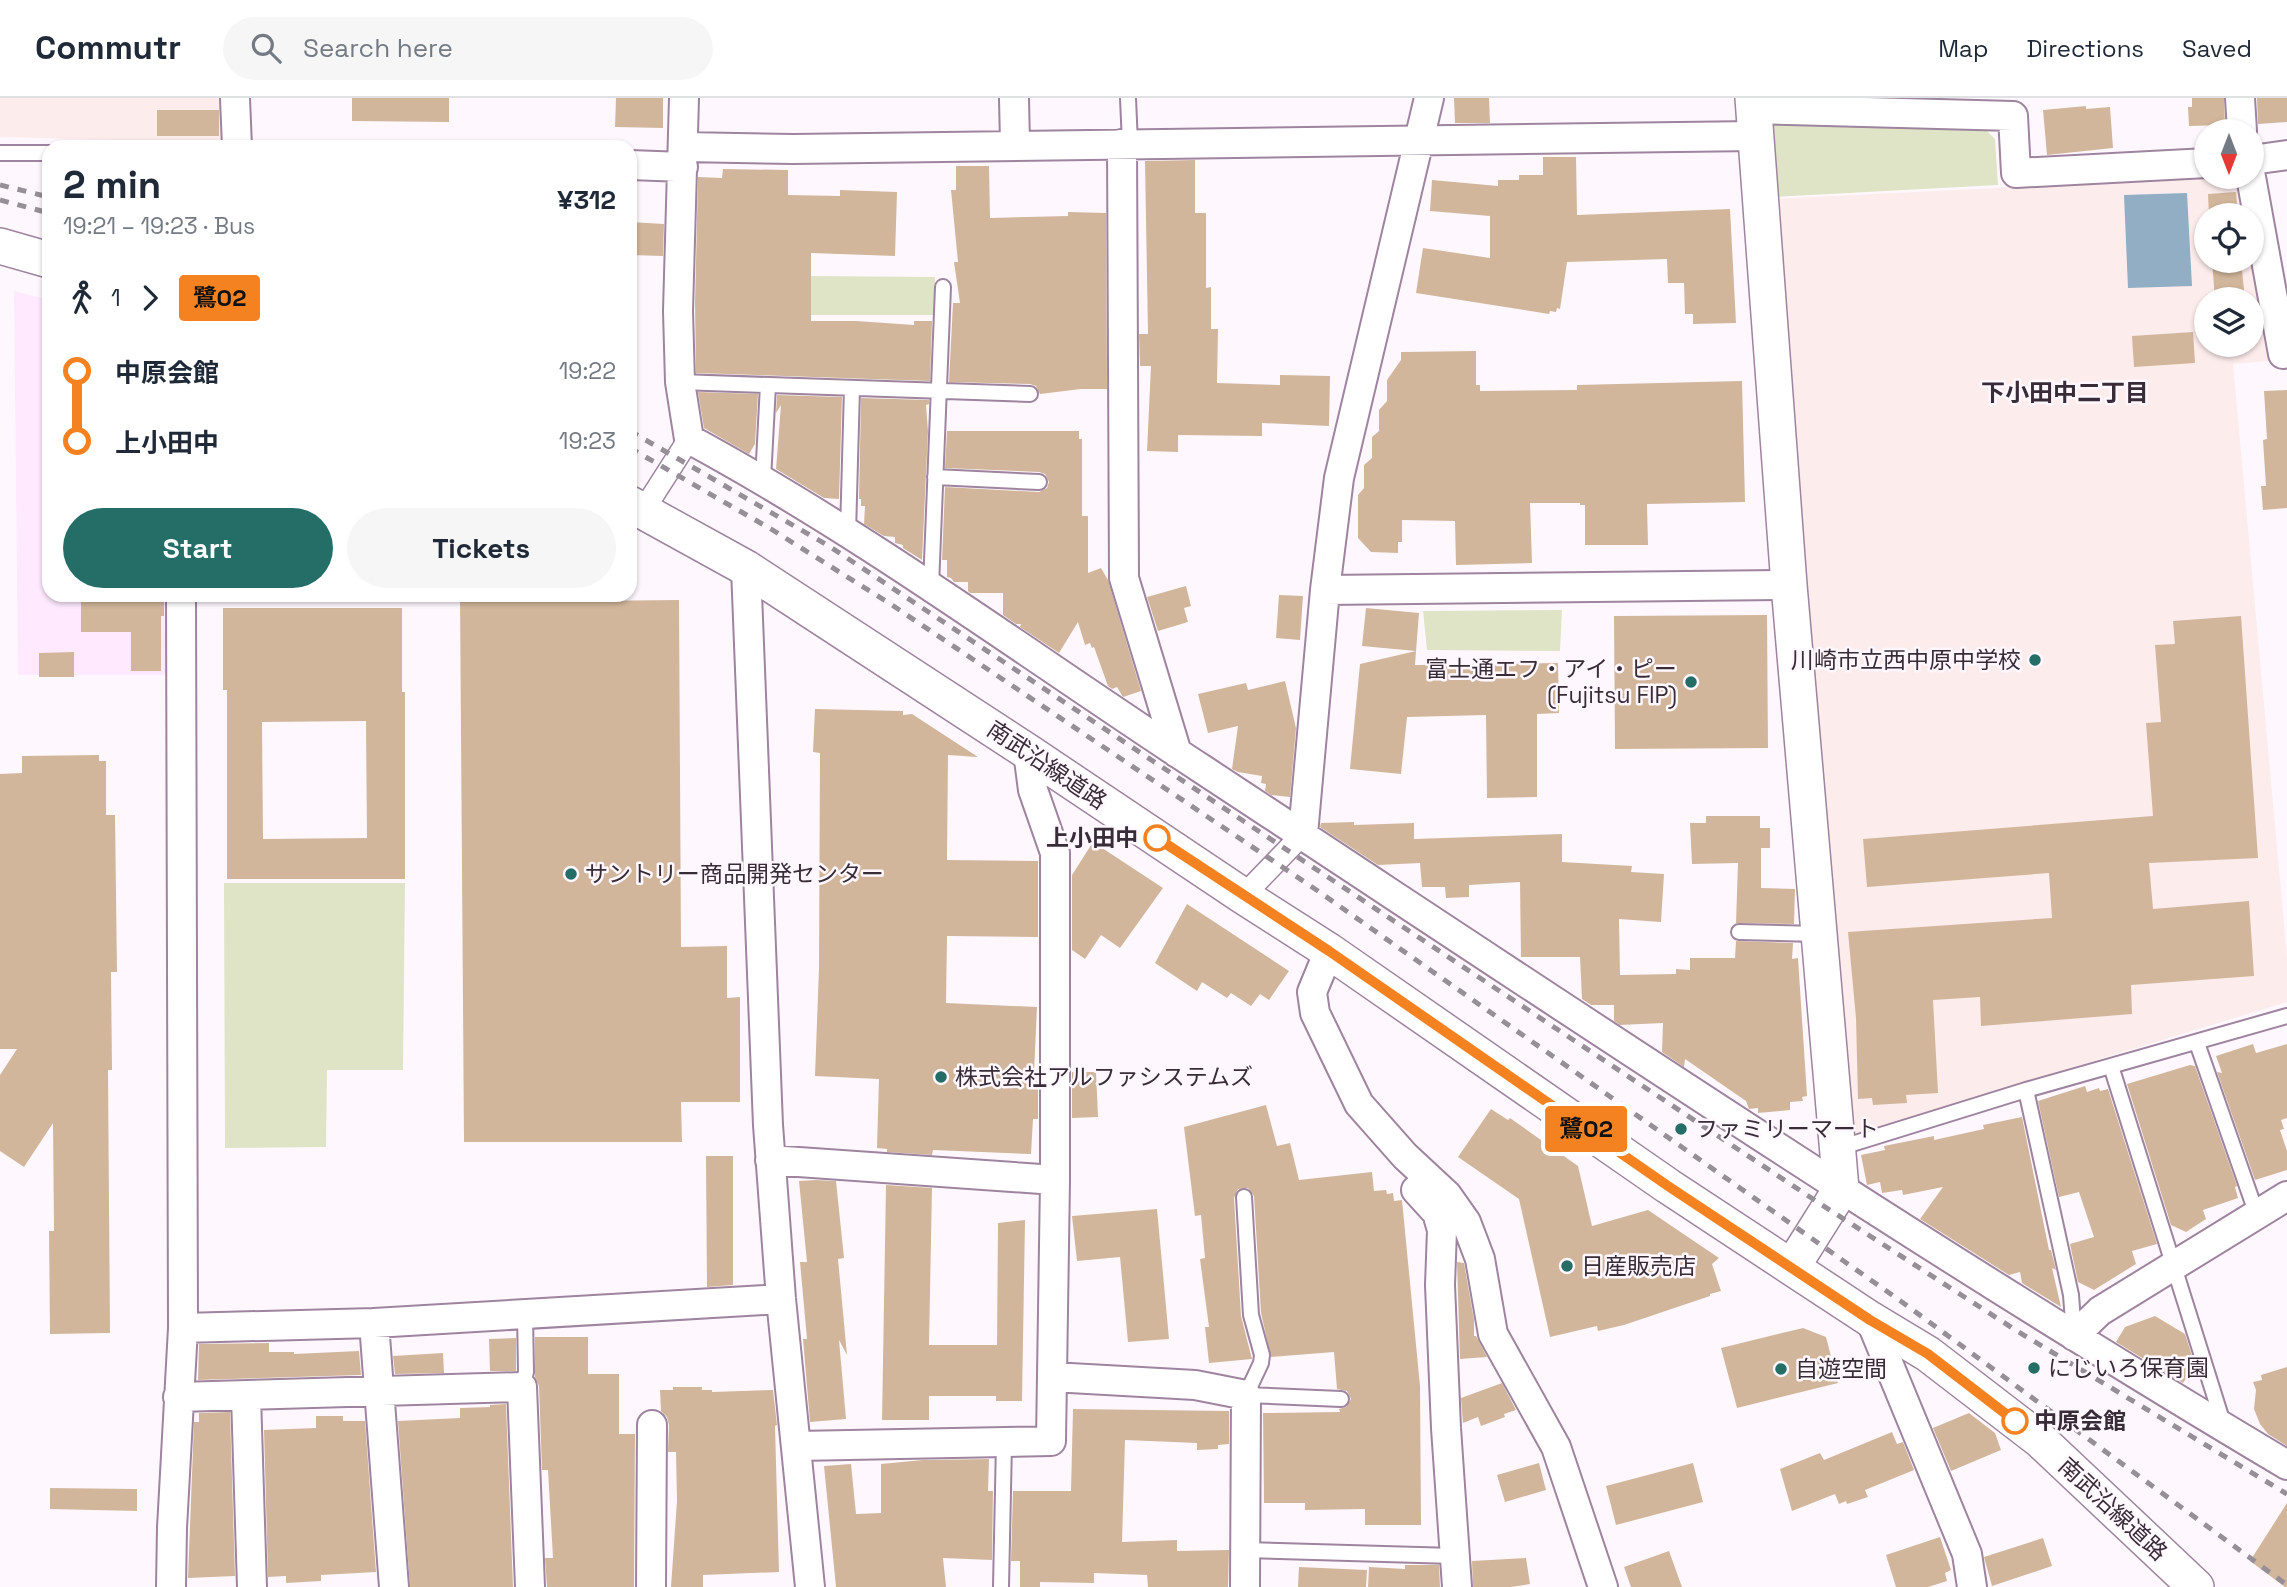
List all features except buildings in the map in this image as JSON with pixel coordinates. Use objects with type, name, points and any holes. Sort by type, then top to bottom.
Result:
[{"type":"street","points":[[235,98],[237,140]]},
{"type":"street","points":[[637,508],[689,439],[680,382],[678,312],[684,98]]},
{"type":"street","points":[[1014,98],[1015,145]]},
{"type":"street","points":[[1243,896],[1303,834],[1325,590],[1339,478],[1429,98]]},
{"type":"street","points":[[2240,98],[2241,119]]},
{"type":"street","points":[[637,164],[684,157],[793,149],[1418,141],[1754,114],[2012,107],[2016,173],[2194,164]]},
{"type":"street","points":[[1754,114],[1789,584],[1841,1189],[1791,1268]]},
{"type":"street","points":[[1126,144],[1124,578],[1177,753]]},
{"type":"street","points":[[2264,158],[2287,155]]},
{"type":"street","points":[[2253,189],[2283,354],[2287,354]]},
{"type":"street","points":[[0,246],[42,258]]},
{"type":"street","points":[[689,439],[763,480],[931,586],[1177,753],[1841,1189],[2074,1336],[2287,1465]]},
{"type":"street","name":"南武沿線道路","points":[[637,508],[746,568],[1028,752],[1329,951],[1668,1186],[1870,1320],[1928,1354],[2040,1440],[2196,1587]]},
{"type":"street","points":[[746,568],[770,1160],[810,1587]]},
{"type":"street","points":[[1325,590],[1789,584]]},
{"type":"street","points":[[171,1587],[183,1328],[181,602]]},
{"type":"street","points":[[797,1446],[1051,1441],[1055,1180],[1055,853],[1034,790],[1028,752]]},
{"type":"street","points":[[1329,951],[1312,992],[1315,1013],[1359,1104],[1405,1156],[1447,1195],[1466,1222],[1480,1259],[1493,1334],[1556,1447],[1603,1587]]},
{"type":"street","points":[[1405,1156],[1412,1187],[1437,1213],[1442,1230],[1440,1285],[1457,1587]]},
{"type":"street","points":[[770,1160],[1055,1180]]},
{"type":"street","points":[[2074,1336],[2099,1311],[2287,1196]]},
{"type":"street","points":[[183,1328],[374,1323],[781,1299]]},
{"type":"street","points":[[1870,1320],[1967,1554],[1972,1587]]},
{"type":"street","points":[[374,1323],[394,1587]]},
{"type":"street","points":[[1052,1377],[1195,1385],[1247,1395],[1245,1587]]},
{"type":"street","points":[[178,1396],[522,1387],[530,1587]]},
{"type":"street","points":[[246,1396],[252,1587]]},
{"type":"street","points":[[651,1587],[652,1425]]},
{"type":"lane","points":[[1126,144],[1128,98]]},
{"type":"lane","points":[[0,153],[42,153]]},
{"type":"lane","points":[[931,586],[943,287]]},
{"type":"lane","points":[[680,382],[1030,394]]},
{"type":"lane","points":[[763,480],[768,385]]},
{"type":"lane","points":[[848,533],[852,388]]},
{"type":"lane","points":[[935,477],[1039,482]]},
{"type":"lane","points":[[1739,932],[1818,934]]},
{"type":"lane","points":[[1836,1149],[2026,1090],[2287,1016]]},
{"type":"lane","points":[[2197,1042],[2257,1215]]},
{"type":"lane","points":[[2111,1066],[2224,1428]]},
{"type":"lane","points":[[2026,1090],[2071,1295],[2074,1336]]},
{"type":"lane","points":[[1244,1197],[1251,1315],[1262,1355],[1247,1395],[1342,1399]]},
{"type":"lane","points":[[522,1387],[526,1372],[525,1314]]},
{"type":"lane","points":[[1001,1587],[1004,1442]]},
{"type":"lane","points":[[1245,1550],[1454,1556]]},
{"type":"shaded area","points":[[0,98],[228,98],[229,140],[0,137]]},
{"type":"shaded area","name":"川崎市立西中原中学校","points":[[2194,167],[2194,189],[2241,189],[2243,203],[2194,203],[2194,273],[2255,273],[2257,287],[2194,287],[2194,357],[2264,357],[2264,330],[2269,361],[2233,364],[2287,957],[2287,1002],[1858,1133],[1844,1125],[1774,199],[1996,188]]},
{"type":"shaded area","points":[[14,291],[42,298],[42,602],[168,602],[169,675],[18,675]]},
{"type":"green space","points":[[1779,121],[1985,129],[1995,139],[1998,185],[1774,197],[1769,130]]},
{"type":"green space","points":[[811,276],[935,277],[936,315],[810,315]]},
{"type":"green space","points":[[1562,610],[1560,651],[1427,650],[1423,611]]},
{"type":"green space","points":[[224,883],[405,883],[403,1070],[327,1070],[326,1147],[225,1148]]},
{"type":"water","points":[[2187,193],[2192,286],[2128,288],[2124,195]]},
{"type":"railway","points":[[0,185],[42,195]]},
{"type":"railway","points":[[0,200],[42,211]]},
{"type":"railway","points":[[637,435],[829,546],[1819,1203],[2017,1331],[2287,1494]]},
{"type":"railway","points":[[637,452],[771,529],[892,605],[1318,891],[1902,1302],[2287,1585]]},
{"type":"bus line","name":"鷺02","points":[[1157,838],[1329,951],[1668,1186],[1870,1320],[1928,1354],[2015,1421]]},
{"type":"place","name":"川崎市立西中原中学校","points":[[2035,660]]},
{"type":"place","name":"富士通エフ・アイ・ピー (Fujitsu FIP)","points":[[1691,682]]},
{"type":"place","name":"上小田中","points":[[1157,838]]},
{"type":"place","name":"サントリー商品開発センター","points":[[571,874]]},
{"type":"place","name":"株式会社アルファシステムズ","points":[[941,1077]]},
{"type":"place","name":"ファミリーマート","points":[[1681,1129]]},
{"type":"place","name":"日産販売店","points":[[1567,1266]]},
{"type":"place","name":"にじいろ保育園","points":[[2034,1368]]},
{"type":"place","name":"自遊空間","points":[[1781,1369]]},
{"type":"place","name":"中原会館","points":[[2015,1421]]},
{"type":"district","name":"下小田中二丁目","points":[[2065,393]]}]
